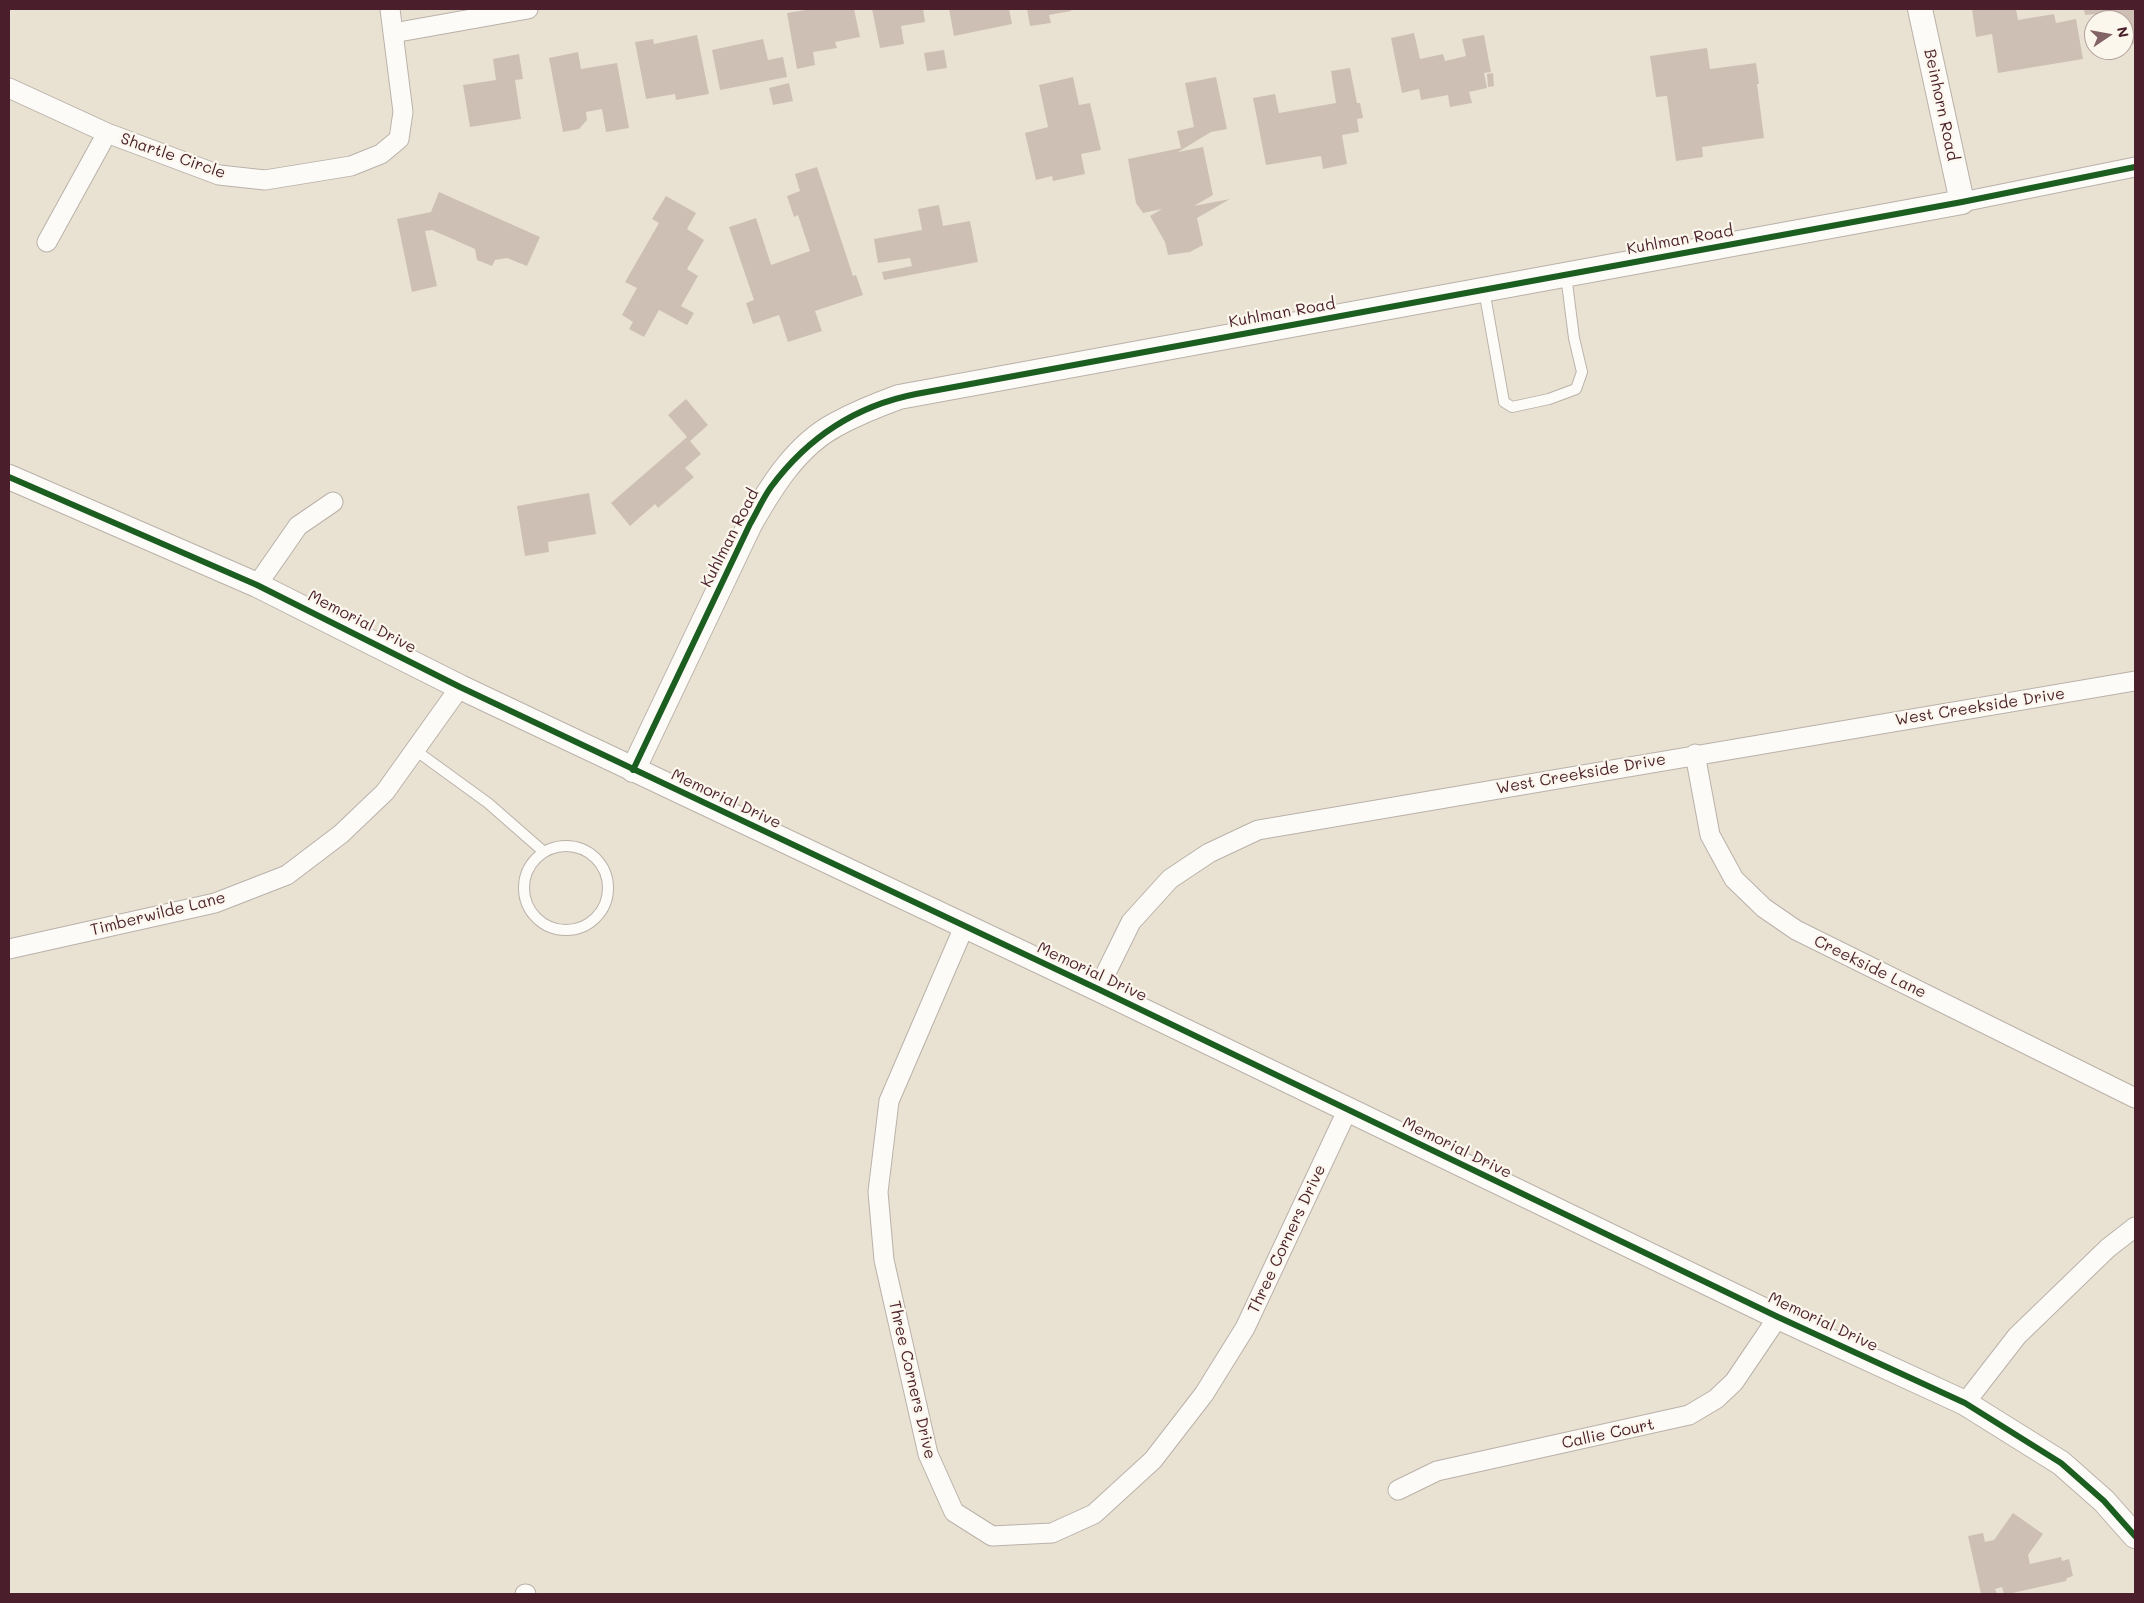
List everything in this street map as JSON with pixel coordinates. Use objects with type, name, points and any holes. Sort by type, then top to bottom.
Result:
[{"type":"street","name":"Shartle Circle","points":[[9,88],[107,133],[219,175],[265,180],[351,166],[381,154],[399,139],[403,112],[390,9]]},
{"type":"street","points":[[393,34],[528,9]]},
{"type":"street","name":"Beinhorn Road","points":[[1920,9],[1962,202]]},
{"type":"street","name":"Shartle Circle","points":[[47,242],[107,133]]},
{"type":"street","name":"Kuhlman Road","points":[[633,770],[750,524],[767,495],[810,442],[833,426],[869,408],[899,397],[1962,202],[2135,167]]},
{"type":"street","name":"Memorial Drive","points":[[9,477],[257,585],[460,687],[633,770],[1098,989],[1778,1317],[1965,1403],[2061,1463],[2104,1501],[2135,1536]]},
{"type":"street","points":[[257,585],[298,526],[333,502]]},
{"type":"street","name":"West Creekside Drive","points":[[1098,989],[1130,922],[1170,879],[1208,852],[1258,830],[1695,754],[2135,681]]},
{"type":"street","name":"Timberwilde Lane","points":[[9,949],[215,903],[287,875],[342,834],[385,792],[460,687]]},
{"type":"street","name":"Creekside Lane","points":[[1695,754],[1710,835],[1734,879],[1764,908],[1796,930],[2135,1098]]},
{"type":"street","name":"Three Corners Drive","points":[[964,927],[889,1101],[878,1192],[884,1260],[928,1454],[954,1512],[992,1536],[1052,1533],[1094,1514],[1153,1460],[1204,1394],[1245,1328],[1347,1110]]},
{"type":"street","points":[[1965,1403],[2017,1336],[2108,1248],[2135,1227]]},
{"type":"street","name":"Callie Court","points":[[1398,1490],[1437,1471],[1689,1416],[1716,1399],[1734,1382],[1778,1317]]},
{"type":"lane","points":[[1484,290],[1504,402],[1512,407],[1549,399],[1576,390],[1582,372],[1574,338],[1566,274]]},
{"type":"lane","points":[[415,750],[488,803],[544,852]]},
{"type":"lane","points":[[572,846],[586,850],[597,859],[605,871],[608,885],[607,899],[601,912],[591,922],[579,929],[565,930],[552,928],[540,922],[526,900],[524,886],[527,874],[533,862],[544,852],[557,847],[572,846]]},
{"type":"building","points":[[812,9],[854,9],[860,37],[835,42],[837,48],[813,52],[815,65],[797,69],[787,13]]},
{"type":"building","points":[[872,9],[923,9],[925,22],[901,26],[904,44],[880,48]]},
{"type":"building","points":[[949,9],[1009,9],[1012,24],[954,36]]},
{"type":"building","points":[[1027,9],[1071,9],[1071,11],[1049,15],[1051,23],[1030,26]]},
{"type":"building","points":[[1972,9],[2016,9],[2018,20],[2054,14],[2056,23],[2076,19],[2083,59],[1998,73],[1992,34],[1976,37]]},
{"type":"building","points":[[2135,9],[2135,43],[2134,10],[2084,10]]},
{"type":"building","points":[[1414,33],[1420,59],[1443,54],[1445,61],[1466,56],[1462,39],[1484,35],[1491,72],[1484,73],[1487,88],[1469,92],[1472,103],[1450,107],[1448,95],[1421,100],[1419,89],[1402,93],[1391,38]]},
{"type":"building","points":[[697,35],[709,94],[676,100],[675,94],[646,99],[635,42],[653,39],[654,44]]},
{"type":"building","points":[[763,39],[768,60],[783,57],[787,77],[720,90],[712,50]]},
{"type":"building","points":[[1707,48],[1710,69],[1756,63],[1764,138],[1702,147],[1703,157],[1676,161],[1667,96],[1656,97],[1650,56]]},
{"type":"building","points":[[944,50],[947,68],[927,71],[924,53]]},
{"type":"building","points":[[578,52],[581,69],[617,63],[629,128],[606,132],[602,109],[586,112],[587,120],[579,129],[563,132],[549,58]]},
{"type":"building","points":[[519,54],[523,79],[515,80],[521,119],[470,127],[463,85],[496,80],[493,59]]},
{"type":"building","points":[[1350,68],[1357,103],[1360,103],[1363,118],[1357,119],[1359,132],[1342,135],[1347,164],[1323,169],[1321,156],[1266,165],[1253,98],[1275,94],[1279,113],[1336,103],[1331,71]]},
{"type":"building","points":[[1493,73],[1494,86],[1488,87],[1487,74]]},
{"type":"building","points":[[1073,77],[1079,105],[1090,103],[1101,150],[1081,154],[1085,174],[1053,181],[1052,176],[1036,180],[1025,133],[1048,127],[1039,85]]},
{"type":"building","points":[[1216,77],[1227,129],[1211,132],[1178,152],[1203,147],[1213,195],[1194,206],[1230,199],[1197,218],[1203,245],[1190,252],[1168,255],[1165,242],[1150,216],[1162,209],[1143,213],[1136,203],[1128,159],[1181,148],[1177,131],[1194,127],[1185,83]]},
{"type":"building","points":[[789,83],[793,101],[773,105],[769,88]]},
{"type":"building","points":[[817,167],[853,276],[856,275],[863,295],[815,311],[822,331],[788,342],[779,315],[753,324],[746,303],[754,300],[729,227],[756,218],[771,265],[810,251],[798,215],[794,217],[787,196],[800,191],[795,174]]},
{"type":"building","points":[[439,192],[540,237],[527,266],[507,258],[495,260],[492,266],[477,260],[475,249],[432,230],[425,231],[437,286],[412,292],[397,219],[431,212]]},
{"type":"building","points":[[666,196],[696,213],[687,229],[704,240],[687,269],[698,276],[681,306],[694,313],[687,325],[659,310],[644,337],[629,329],[633,322],[622,315],[637,288],[625,282],[659,223],[652,219]]},
{"type":"building","points":[[939,205],[943,226],[970,221],[978,262],[884,280],[882,272],[912,266],[910,258],[878,263],[874,239],[922,230],[918,209]]},
{"type":"building","points":[[686,399],[708,425],[690,441],[701,454],[685,468],[694,477],[658,508],[655,504],[630,526],[611,503],[687,437],[668,415]]},
{"type":"building","points":[[589,493],[596,534],[548,542],[549,552],[525,556],[517,506]]},
{"type":"building","points":[[2013,1513],[2043,1534],[2028,1555],[2030,1564],[2061,1557],[2062,1561],[2069,1559],[2073,1576],[2067,1578],[2066,1581],[2008,1594],[2004,1594],[2002,1587],[1995,1589],[1997,1594],[1981,1594],[1968,1536],[1983,1533],[1985,1542],[1994,1540]]},
{"type":"cycle path","points":[[633,770],[750,524],[768,491],[785,469],[817,439],[834,426],[873,407],[894,399],[916,394],[1962,202],[2135,167]]},
{"type":"cycle path","points":[[9,477],[257,585],[460,687],[1098,989],[1778,1317],[1965,1403],[2061,1463],[2104,1501],[2135,1536]]}]
